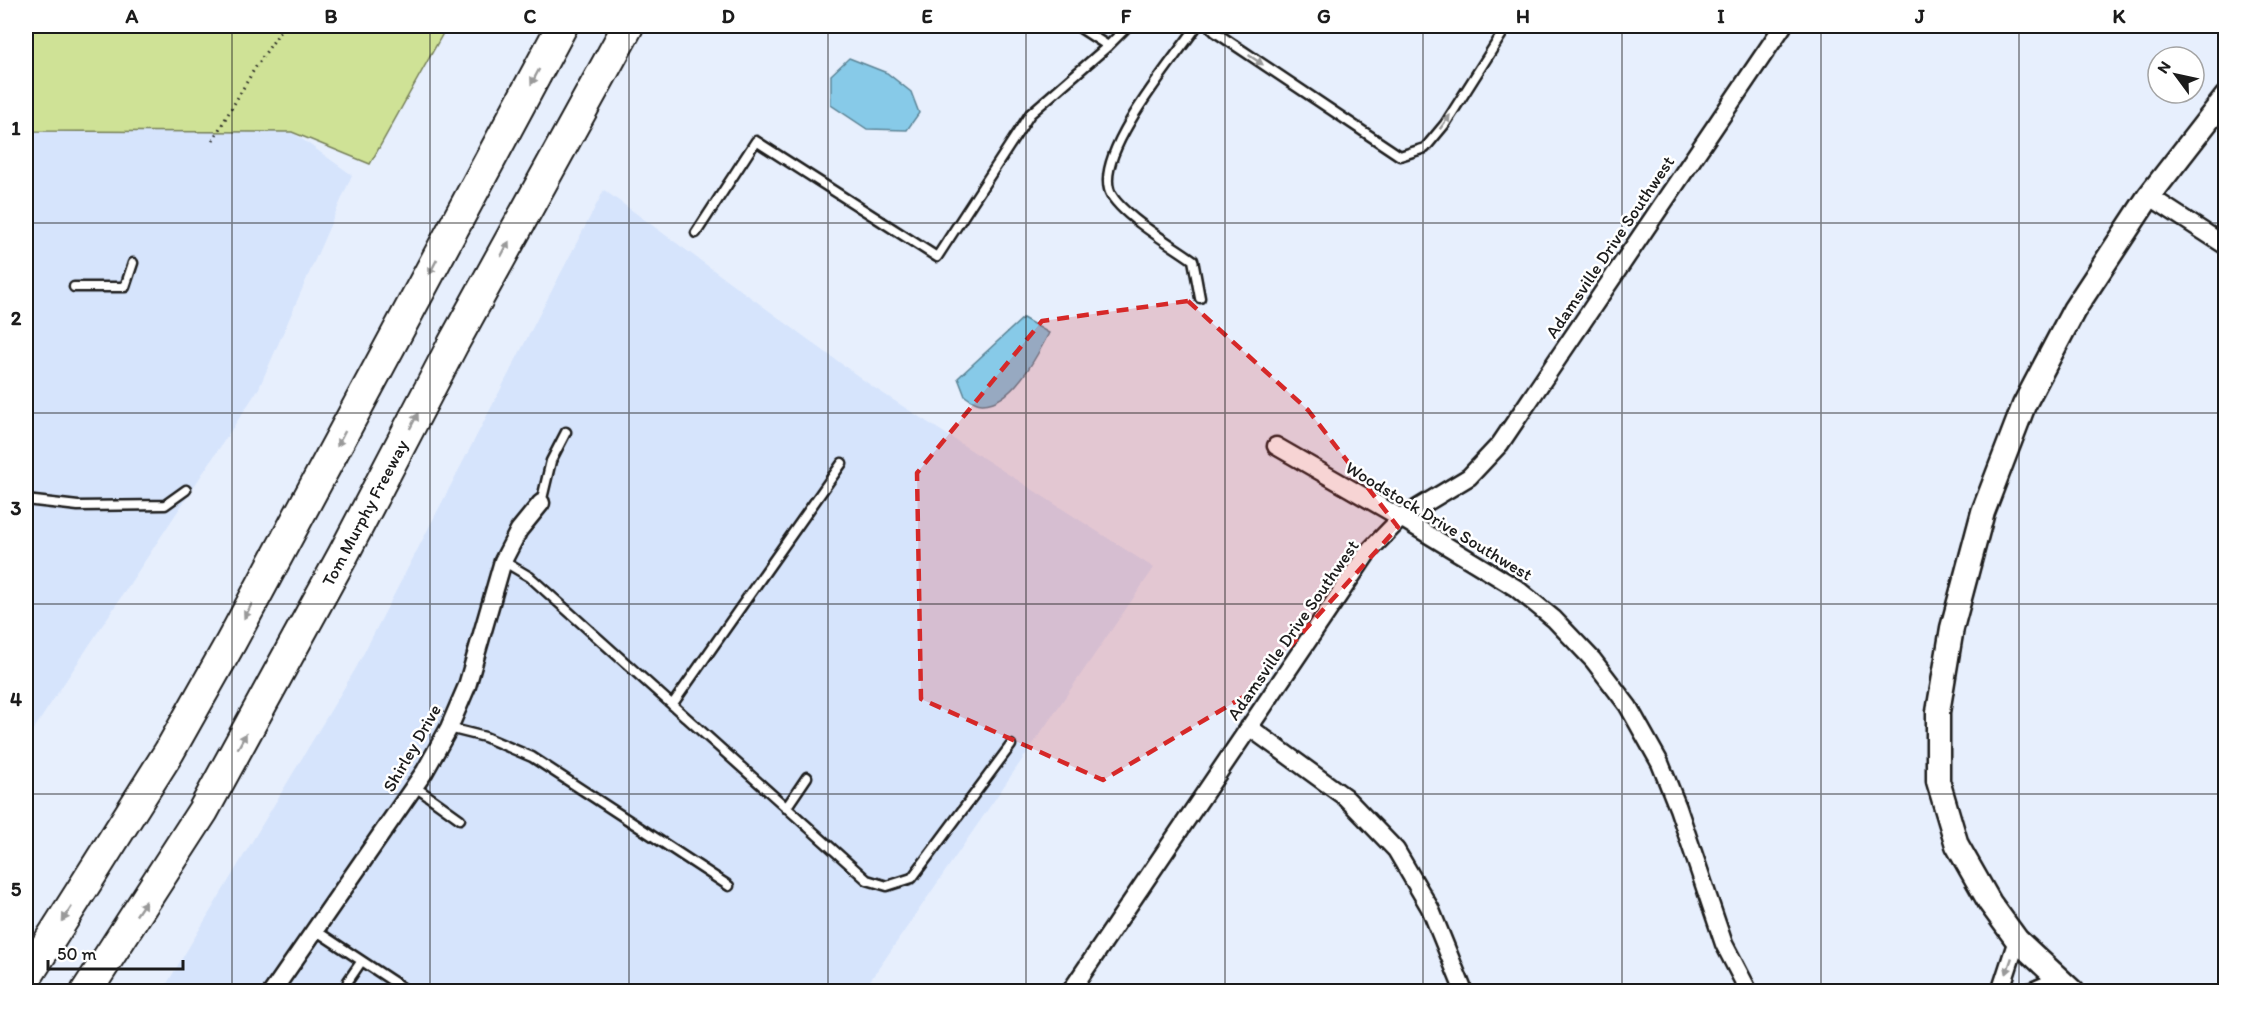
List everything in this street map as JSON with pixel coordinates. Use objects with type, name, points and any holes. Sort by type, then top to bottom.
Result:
[{"type":"highway","points":[[26,978],[169,752],[231,642],[562,26]]},
{"type":"highway","name":"Tom Murphy Freeway","points":[[86,992],[203,811],[343,555],[453,344],[628,26]]},
{"type":"street","name":"Adamsville Drive Southwest","points":[[1070,992],[1368,552],[1401,518],[1469,477],[1500,444],[1784,26]]},
{"type":"street","points":[[2066,986],[2017,940],[1990,903],[1957,845],[1938,781],[1938,712],[1952,628],[1983,512],[2024,405],[2074,310],[2149,196],[2226,97]]},
{"type":"street","points":[[2149,196],[2226,246]]},
{"type":"street","name":"Woodstock Drive Southwest","points":[[1276,446],[1516,588],[1547,613],[1593,660],[1628,706],[1660,763],[1678,808],[1724,944],[1749,992]]},
{"type":"street","name":"Shirley Drive","points":[[272,992],[414,786],[449,728],[467,686],[503,561],[519,530],[541,503]]},
{"type":"street","points":[[1249,727],[1345,797],[1395,850],[1430,908],[1464,992]]},
{"type":"street","points":[[2000,992],[2017,940]]},
{"type":"street","points":[[2030,992],[2066,986]]},
{"type":"lane","points":[[1077,26],[1108,46]]},
{"type":"lane","points":[[696,233],[756,141],[937,257],[1030,114],[1128,26]]},
{"type":"lane","points":[[1197,26],[1121,134],[1110,158],[1108,189],[1124,209],[1141,224],[1193,260],[1200,298]]},
{"type":"lane","points":[[1209,26],[1400,156],[1425,148],[1445,124],[1507,26]]},
{"type":"lane","points":[[74,287],[125,287],[133,263]]},
{"type":"lane","points":[[541,503],[551,461],[566,432]]},
{"type":"lane","points":[[672,705],[842,463]]},
{"type":"lane","points":[[26,500],[78,506],[165,505],[186,490]]},
{"type":"lane","points":[[503,561],[530,577],[867,879],[887,886],[912,878],[1011,745]]},
{"type":"lane","points":[[449,728],[485,736],[532,757],[729,886]]},
{"type":"lane","points":[[786,808],[807,777]]},
{"type":"lane","points":[[414,786],[460,819]]},
{"type":"lane","points":[[315,930],[409,992]]},
{"type":"lane","points":[[348,981],[362,962]]},
{"type":"path","points":[[213,140],[255,68],[284,26]]},
{"type":"highlighted area","points":[[1188,301],[1308,410],[1398,527],[1245,696],[1103,780],[921,699],[917,473],[1042,321]]},
{"type":"shaded area","points":[[26,131],[292,132],[352,175],[259,388],[26,741]]},
{"type":"shaded area","points":[[604,190],[873,387],[1154,568],[863,991],[162,992],[356,668]]},
{"type":"green space","points":[[26,26],[447,26],[370,164],[292,132],[26,131]]},
{"type":"water","points":[[849,58],[887,73],[911,92],[919,113],[907,130],[867,129],[831,105],[831,75]]},
{"type":"water","points":[[1023,318],[1049,333],[1022,378],[1003,397],[993,402],[980,404],[965,396],[958,378]]}]
